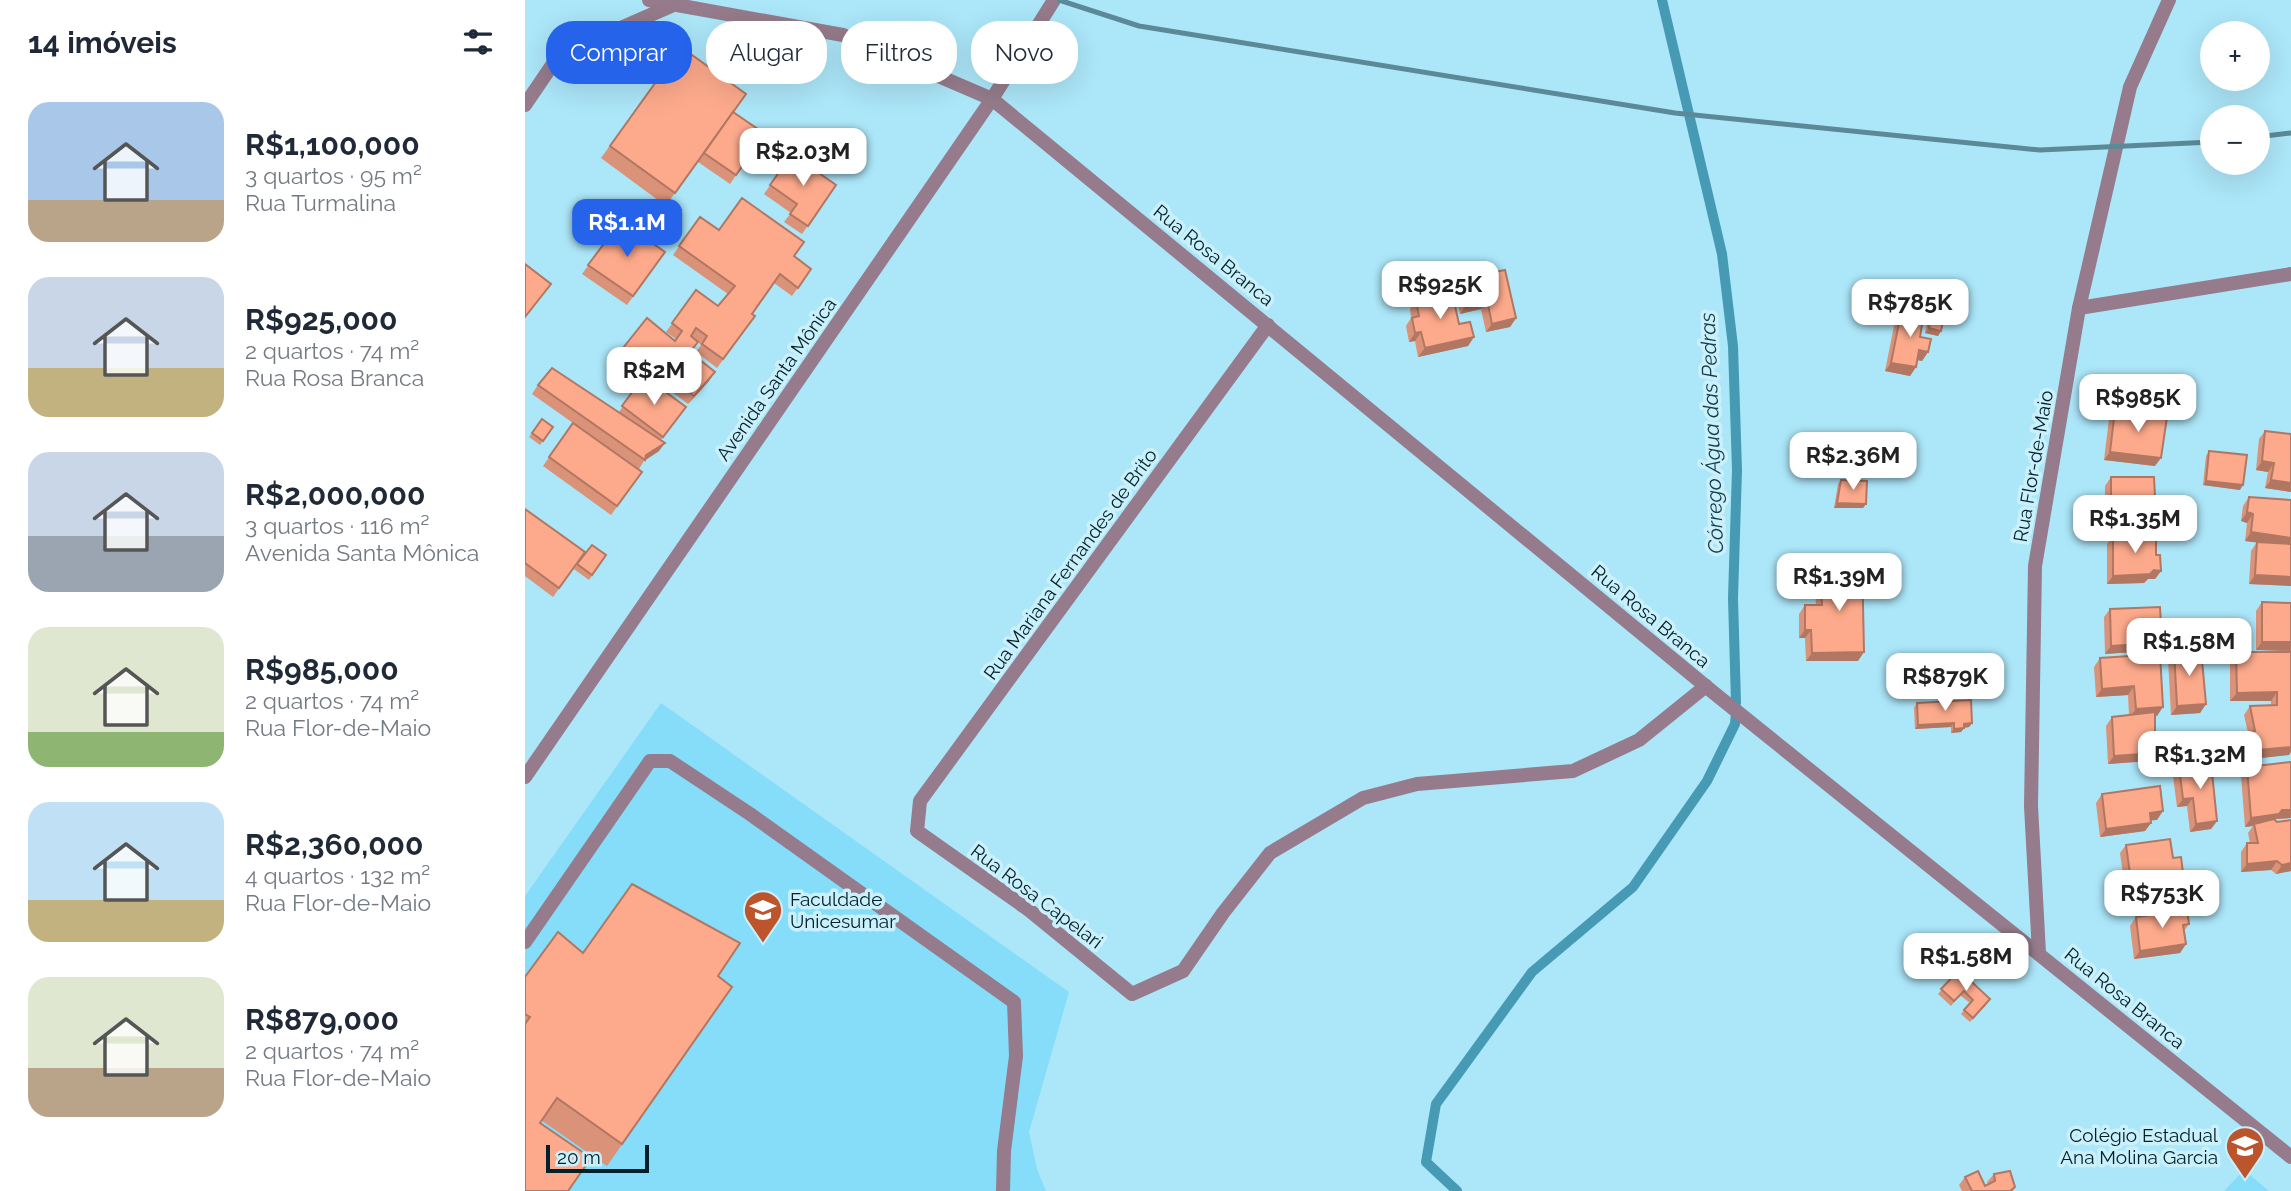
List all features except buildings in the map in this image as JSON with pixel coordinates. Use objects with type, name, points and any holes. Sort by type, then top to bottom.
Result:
[{"type":"street","name":"Rua Rosa Branca","points":[[649,0],[842,35],[992,99],[1706,686],[2291,1157]]},
{"type":"street","name":"Avenida Santa Mônica","points":[[525,777],[992,99],[1054,0]]},
{"type":"street","name":"Rua Flor-de-Maio","points":[[2039,953],[2031,806],[2035,566],[2079,308],[2130,87],[2169,0]]},
{"type":"street","points":[[525,105],[559,55],[671,6]]},
{"type":"street","points":[[2079,308],[2291,274]]},
{"type":"street","name":"Rua Mariana Fernandes de Brito","points":[[917,831],[920,801],[1268,325]]},
{"type":"street","name":"Rua Rosa Capelari","points":[[917,831],[1029,911],[1132,994],[1183,971],[1223,913],[1270,853],[1363,798],[1417,784],[1573,771],[1639,740],[1706,686]]},
{"type":"street","points":[[525,942],[650,761],[670,761],[750,814],[1014,1002],[1016,1056],[1003,1191]]},
{"type":"shaded area","name":"Faculdade Unicesumar","points":[[661,703],[1069,992],[1029,1132],[1037,1169],[1046,1191],[525,1191],[525,896]]},
{"type":"shaded area","name":"Colégio Estadual Ana Molina Garcia","points":[[2244,1170],[2269,1191],[2224,1191]]},
{"type":"waterway","name":"Córrego Água das Pedras","points":[[1662,0],[1722,254],[1733,346],[1737,470],[1733,598],[1736,703]]},
{"type":"waterway","name":"Córrego Água das Pedras","points":[[1457,1191],[1426,1162],[1436,1104],[1532,972],[1633,887],[1707,781],[1735,724],[1736,713]]},
{"type":"railway","points":[[1059,0],[1139,26],[1675,113],[2040,150],[2200,143]]},
{"type":"railway","points":[[2270,135],[2291,133]]},
{"type":"place","name":"Faculdade Unicesumar","points":[[763,944]]},
{"type":"place","name":"Colégio Estadual Ana Molina Garcia","points":[[2245,1180]]}]
